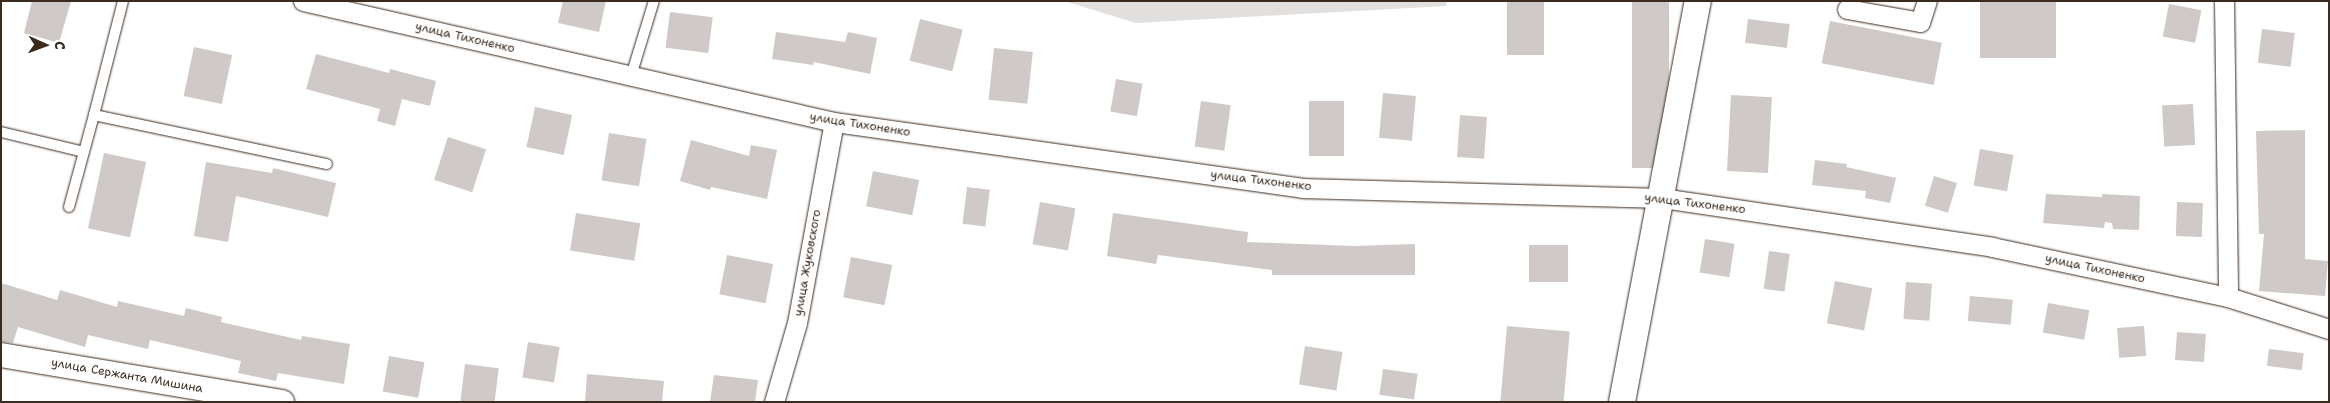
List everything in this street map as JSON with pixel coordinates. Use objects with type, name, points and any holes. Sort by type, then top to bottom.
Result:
[{"type":"main road","points":[[1622,402],[1698,1]]},
{"type":"street","name":"улица Тихоненко","points":[[303,1],[337,5],[631,76],[834,122],[1302,188],[1662,198],[1992,247],[2228,297],[2329,329]]},
{"type":"street","points":[[1847,9],[1920,22],[1927,1]]},
{"type":"street","points":[[2224,1],[2228,297]]},
{"type":"street","name":"улица Жуковского","points":[[774,402],[797,323],[834,122]]},
{"type":"street","name":"улица Сержанта Мишина","points":[[1,356],[282,402]]},
{"type":"lane","points":[[69,207],[123,1]]},
{"type":"lane","points":[[631,76],[654,1]]},
{"type":"lane","points":[[94,115],[327,164]]},
{"type":"lane","points":[[1,132],[84,152]]},
{"type":"shaded area","points":[[1064,1],[1447,1],[1446,6],[1136,23]]},
{"type":"building","points":[[32,1],[71,1],[59,43],[24,33]]},
{"type":"building","points":[[563,1],[606,1],[599,32],[558,23]]},
{"type":"building","points":[[1507,1],[1544,1],[1544,55],[1507,55]]},
{"type":"building","points":[[1632,1],[1669,1],[1669,168],[1632,168]]},
{"type":"building","points":[[1980,1],[2056,1],[2056,58],[1980,58]]},
{"type":"building","points":[[2169,4],[2201,10],[2195,43],[2163,36]]},
{"type":"building","points":[[670,12],[713,17],[708,53],[666,48]]},
{"type":"building","points":[[920,19],[963,30],[952,71],[910,61]]},
{"type":"building","points":[[1748,19],[1790,24],[1787,48],[1745,43]]},
{"type":"building","points":[[1830,21],[1942,43],[1934,85],[1822,63]]},
{"type":"building","points":[[2262,29],[2295,33],[2291,67],[2258,63]]},
{"type":"building","points":[[776,32],[845,42],[848,32],[877,38],[870,74],[814,62],[813,65],[772,59]]},
{"type":"building","points":[[194,47],[232,55],[222,104],[184,96]]},
{"type":"building","points":[[994,48],[1033,52],[1027,104],[989,100]]},
{"type":"building","points":[[316,54],[389,73],[390,69],[436,81],[430,106],[402,99],[395,126],[377,121],[380,109],[306,89]]},
{"type":"building","points":[[1116,79],[1143,84],[1137,116],[1110,111]]},
{"type":"building","points":[[1383,93],[1416,96],[1412,141],[1379,138]]},
{"type":"building","points":[[1731,95],[1772,97],[1768,173],[1727,171]]},
{"type":"building","points":[[1201,101],[1231,105],[1224,151],[1195,147]]},
{"type":"building","points":[[1309,101],[1344,101],[1344,156],[1309,156]]},
{"type":"building","points":[[2193,104],[2195,145],[2164,147],[2162,106]]},
{"type":"building","points":[[535,107],[572,115],[564,155],[526,147]]},
{"type":"building","points":[[1460,115],[1487,117],[1484,159],[1457,157]]},
{"type":"building","points":[[2305,130],[2305,259],[2328,261],[2325,296],[2259,291],[2264,234],[2259,234],[2256,131]]},
{"type":"building","points":[[609,133],[647,139],[639,186],[601,180]]},
{"type":"building","points":[[448,137],[486,149],[472,192],[434,180]]},
{"type":"building","points":[[691,140],[749,156],[751,145],[777,150],[767,199],[711,187],[710,190],[680,181]]},
{"type":"building","points":[[1980,149],[2013,155],[2007,191],[1974,185]]},
{"type":"building","points":[[104,153],[146,162],[130,237],[88,228]]},
{"type":"building","points":[[1815,160],[1847,164],[1846,167],[1896,178],[1890,203],[1865,198],[1866,191],[1812,185]]},
{"type":"building","points":[[206,162],[272,173],[273,168],[336,183],[328,217],[236,196],[228,242],[194,236]]},
{"type":"building","points":[[873,171],[919,180],[912,215],[866,206]]},
{"type":"building","points":[[1934,176],[1957,183],[1948,213],[1925,206]]},
{"type":"building","points":[[967,187],[990,190],[985,227],[962,224]]},
{"type":"building","points":[[2046,194],[2102,197],[2102,194],[2140,196],[2139,230],[2113,229],[2112,223],[2105,222],[2104,228],[2043,223]]},
{"type":"building","points":[[1040,202],[1075,208],[1068,251],[1033,244]]},
{"type":"building","points":[[2177,202],[2203,203],[2202,237],[2176,236]]},
{"type":"building","points":[[576,213],[640,223],[634,261],[570,251]]},
{"type":"building","points":[[1113,213],[1248,232],[1247,242],[1353,246],[1415,244],[1415,275],[1272,275],[1272,270],[1158,255],[1156,264],[1107,256]]},
{"type":"building","points":[[1705,239],[1735,244],[1729,277],[1700,273]]},
{"type":"building","points":[[1529,245],[1568,245],[1568,282],[1529,282]]},
{"type":"building","points":[[1769,251],[1790,254],[1785,292],[1764,289]]},
{"type":"building","points":[[727,255],[773,264],[766,303],[719,294]]},
{"type":"building","points":[[851,257],[892,265],[884,305],[843,297]]},
{"type":"building","points":[[1835,281],[1872,288],[1864,330],[1827,323]]},
{"type":"building","points":[[1906,282],[1932,284],[1929,321],[1903,319]]},
{"type":"building","points":[[1,283],[57,300],[60,290],[117,307],[118,301],[184,316],[186,308],[222,317],[221,322],[301,340],[302,336],[350,344],[344,384],[278,373],[276,381],[238,373],[241,361],[150,340],[148,349],[88,335],[85,347],[18,327],[13,343],[1,342]]},
{"type":"building","points":[[1970,296],[2013,300],[2011,325],[1968,321]]},
{"type":"building","points":[[2048,303],[2089,310],[2084,340],[2043,333]]},
{"type":"building","points":[[1507,326],[1570,331],[1564,402],[1500,402]]},
{"type":"building","points":[[2144,326],[2146,356],[2119,358],[2117,328]]},
{"type":"building","points":[[2177,332],[2206,334],[2204,362],[2175,360]]},
{"type":"building","points":[[528,342],[560,347],[554,383],[522,378]]},
{"type":"building","points":[[1305,346],[1343,352],[1336,390],[1299,385]]},
{"type":"building","points":[[2269,349],[2304,353],[2302,370],[2267,366]]},
{"type":"building","points":[[389,356],[424,362],[418,398],[383,391]]},
{"type":"building","points":[[465,364],[499,368],[495,402],[460,402]]},
{"type":"building","points":[[1383,369],[1418,374],[1414,400],[1379,395]]},
{"type":"building","points":[[587,374],[664,381],[662,402],[585,402]]},
{"type":"building","points":[[714,375],[758,380],[755,402],[710,402]]}]
